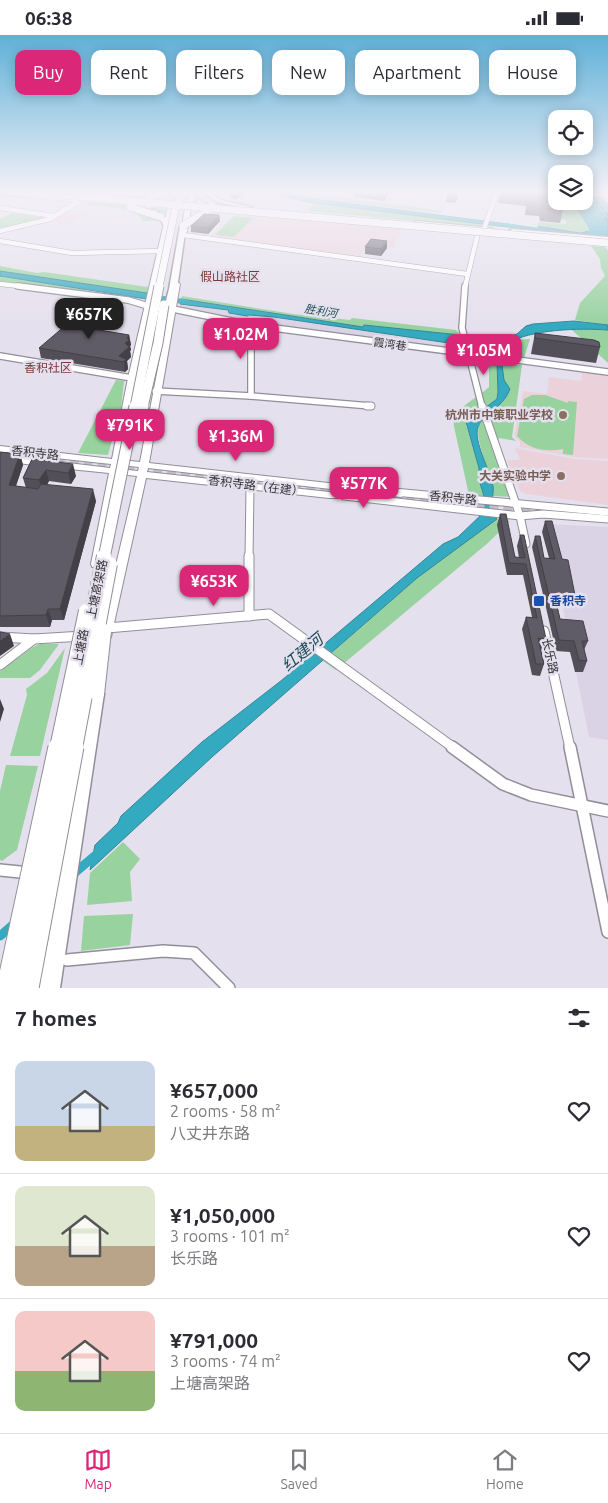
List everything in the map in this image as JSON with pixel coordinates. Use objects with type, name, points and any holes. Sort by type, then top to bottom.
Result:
[{"type":"highway","points":[[154,341],[154,290],[165,236]]},
{"type":"highway","name":"上塘高架路","points":[[16,988],[106,547],[154,341],[171,236]]},
{"type":"highway","name":"上塘高架路","points":[[30,988],[174,236]]},
{"type":"highway","points":[[154,341],[164,328],[173,289],[180,236]]},
{"type":"highway","points":[[544,236],[608,242]]},
{"type":"highway","points":[[544,236],[608,242]]},
{"type":"highway","points":[[5,988],[82,626],[106,547]]},
{"type":"highway","points":[[50,988],[100,681],[110,566]]},
{"type":"main road","name":"上塘路","points":[[10,988],[83,636],[132,378],[165,236]]},
{"type":"main road","name":"上塘路","points":[[39,988],[88,711],[142,469],[155,391],[174,303],[183,236]]},
{"type":"main road","points":[[543,236],[608,242]]},
{"type":"main road","name":"香积寺路","points":[[0,449],[114,466]]},
{"type":"main road","name":"香积寺路","points":[[0,458],[326,484]]},
{"type":"main road","name":"香积寺路（在建）","points":[[142,469],[329,495]]},
{"type":"main road","points":[[326,484],[400,497],[329,495]]},
{"type":"street","points":[[194,236],[467,274]]},
{"type":"street","points":[[478,236],[467,274],[462,317],[463,331],[480,401],[520,516],[527,551]]},
{"type":"street","points":[[0,241],[72,253],[161,251]]},
{"type":"street","points":[[0,284],[128,301],[150,300]]},
{"type":"street","name":"霞湾巷","points":[[174,303],[251,325],[608,372]]},
{"type":"street","points":[[251,325],[251,396]]},
{"type":"street","points":[[0,356],[132,378]]},
{"type":"street","points":[[155,391],[251,396],[371,406]]},
{"type":"street","name":"香积寺路","points":[[326,484],[515,505],[608,512]]},
{"type":"street","points":[[249,616],[250,485]]},
{"type":"street","name":"香积寺路（在建）","points":[[329,495],[485,512]]},
{"type":"street","name":"香积寺路","points":[[485,512],[520,516],[543,514],[608,519]]},
{"type":"street","points":[[107,628],[269,614],[503,784],[531,795],[608,811]]},
{"type":"street","name":"长乐路","points":[[542,619],[583,806],[608,932]]},
{"type":"street","points":[[0,637],[34,639],[83,636]]},
{"type":"street","points":[[0,665],[34,639]]},
{"type":"street","points":[[0,870],[34,873]]},
{"type":"street","points":[[67,959],[163,951],[194,953],[229,988]]},
{"type":"shaded area","points":[[213,236],[399,236],[393,248],[369,245],[358,258]]},
{"type":"shaded area","points":[[180,304],[228,310],[229,313],[247,316],[274,317],[462,345],[463,352],[288,328],[184,311],[178,309]]},
{"type":"shaded area","name":"杭州市中策职业学校","points":[[582,372],[608,376],[608,459],[574,457],[520,447],[520,442],[514,436],[523,391],[547,394],[549,377],[581,381]]},
{"type":"shaded area","name":"大关实验中学","points":[[515,448],[575,459],[608,461],[608,505],[521,492],[507,460],[520,460]]},
{"type":"shaded area","points":[[546,524],[608,527],[608,740],[589,737]]},
{"type":"green space","points":[[591,246],[604,247],[608,250],[608,325],[575,320],[580,303],[605,276],[601,268],[600,259]]},
{"type":"green space","points":[[0,266],[37,273],[44,272],[148,287],[147,293],[0,271]]},
{"type":"green space","points":[[0,276],[86,290],[83,292],[51,288],[47,285],[30,287],[0,283]]},
{"type":"green space","points":[[182,296],[293,314],[350,320],[352,318],[456,330],[460,335],[364,325],[363,327],[181,299]]},
{"type":"green space","points":[[572,330],[608,330],[608,363]]},
{"type":"green space","points":[[530,339],[524,358],[505,356],[508,344],[513,340]]},
{"type":"green space","points":[[489,361],[497,362],[497,399],[466,422],[479,468],[479,480],[484,496],[469,495],[454,428],[454,420],[456,414],[464,406],[489,387]]},
{"type":"green space","points":[[504,363],[522,365],[512,437],[516,441],[499,438],[496,450],[515,497],[493,496],[478,430],[483,419],[504,400],[510,389],[504,380],[502,365]]},
{"type":"green space","points":[[116,380],[124,381],[121,408],[108,455],[78,453]]},
{"type":"green space","points":[[532,395],[545,395],[568,403],[568,401],[577,402],[573,455],[563,454],[563,449],[544,450],[532,447],[517,436],[524,399]]},
{"type":"green space","points":[[497,519],[510,521],[489,542],[336,670],[323,661],[417,578]]},
{"type":"green space","points":[[40,644],[59,644],[40,670],[30,678],[0,678],[0,671]]},
{"type":"green space","points":[[65,648],[40,756],[10,756],[27,695],[26,689],[47,673]]},
{"type":"green space","points":[[6,765],[38,766],[17,850],[2,861],[0,860],[0,791]]},
{"type":"green space","points":[[123,842],[140,859],[130,872],[132,901],[87,905],[90,873]]},
{"type":"green space","points":[[133,914],[130,945],[81,951],[84,916]]},
{"type":"water","points":[[565,236],[608,236],[608,244]]},
{"type":"water","points":[[0,271],[147,293],[146,299],[0,276]]},
{"type":"water","points":[[181,299],[363,327],[364,325],[460,335],[462,345],[274,317],[247,316],[229,313],[228,310],[180,304]]},
{"type":"water","points":[[574,321],[608,325],[608,330],[583,329],[542,332],[516,339],[506,344],[504,352],[495,352],[490,346],[480,343],[479,338],[510,336],[533,324]]},
{"type":"water","points":[[497,362],[504,363],[502,365],[504,380],[510,389],[503,401],[481,422],[477,433],[493,486],[489,513],[497,519],[417,578],[212,757],[90,870],[95,845],[118,823],[121,816],[202,742],[282,680],[443,544],[458,537],[482,514],[484,496],[479,480],[479,468],[466,422],[497,399]]},
{"type":"building","points":[[371,239],[387,241],[381,249],[365,247]]},
{"type":"building","points":[[91,310],[110,313],[105,318],[76,326],[129,335],[127,338],[129,340],[125,343],[129,347],[119,356],[126,359],[124,362],[39,348],[66,325],[72,326]]},
{"type":"building","points":[[535,333],[594,340],[599,342],[600,347],[535,338]]},
{"type":"building","points":[[0,452],[20,454],[9,485],[38,489],[41,484],[93,489],[60,609],[48,609],[46,615],[0,616]]},
{"type":"building","points":[[32,459],[73,464],[68,473],[46,470],[39,480],[23,478]]},
{"type":"building","points":[[500,514],[506,514],[515,557],[525,558],[520,535],[524,535],[546,639],[538,638],[544,664],[536,664],[526,617],[537,618],[526,564],[509,563]]},
{"type":"building","points":[[545,521],[552,521],[562,559],[568,560],[575,595],[554,593],[560,619],[583,621],[588,641],[582,641],[587,661],[579,660],[574,641],[559,640],[535,536],[540,536],[544,558],[555,559]]},
{"type":"building","points":[[1,632],[10,634],[0,641]]},
{"type":"waterway","name":"胜利河","points":[[153,297],[187,302]]},
{"type":"waterway","name":"胜利河","points":[[462,341],[487,343]]},
{"type":"waterway","name":"红建河","points":[[72,875],[97,854]]},
{"type":"waterway","name":"红建河","points":[[0,936],[15,923]]},
{"type":"tunnel","points":[[0,455],[349,493]]},
{"type":"tunnel","points":[[364,495],[528,513]]},
{"type":"tunnel","points":[[522,509],[608,515]]},
{"type":"place","name":"杭州市中策职业学校","points":[[563,415]]},
{"type":"place","name":"大关实验中学","points":[[561,476]]},
{"type":"place","name":"香积寺","points":[[539,601]]},
{"type":"district","name":"假山路社区","points":[[230,277]]},
{"type":"district","name":"香积社区","points":[[48,368]]}]
